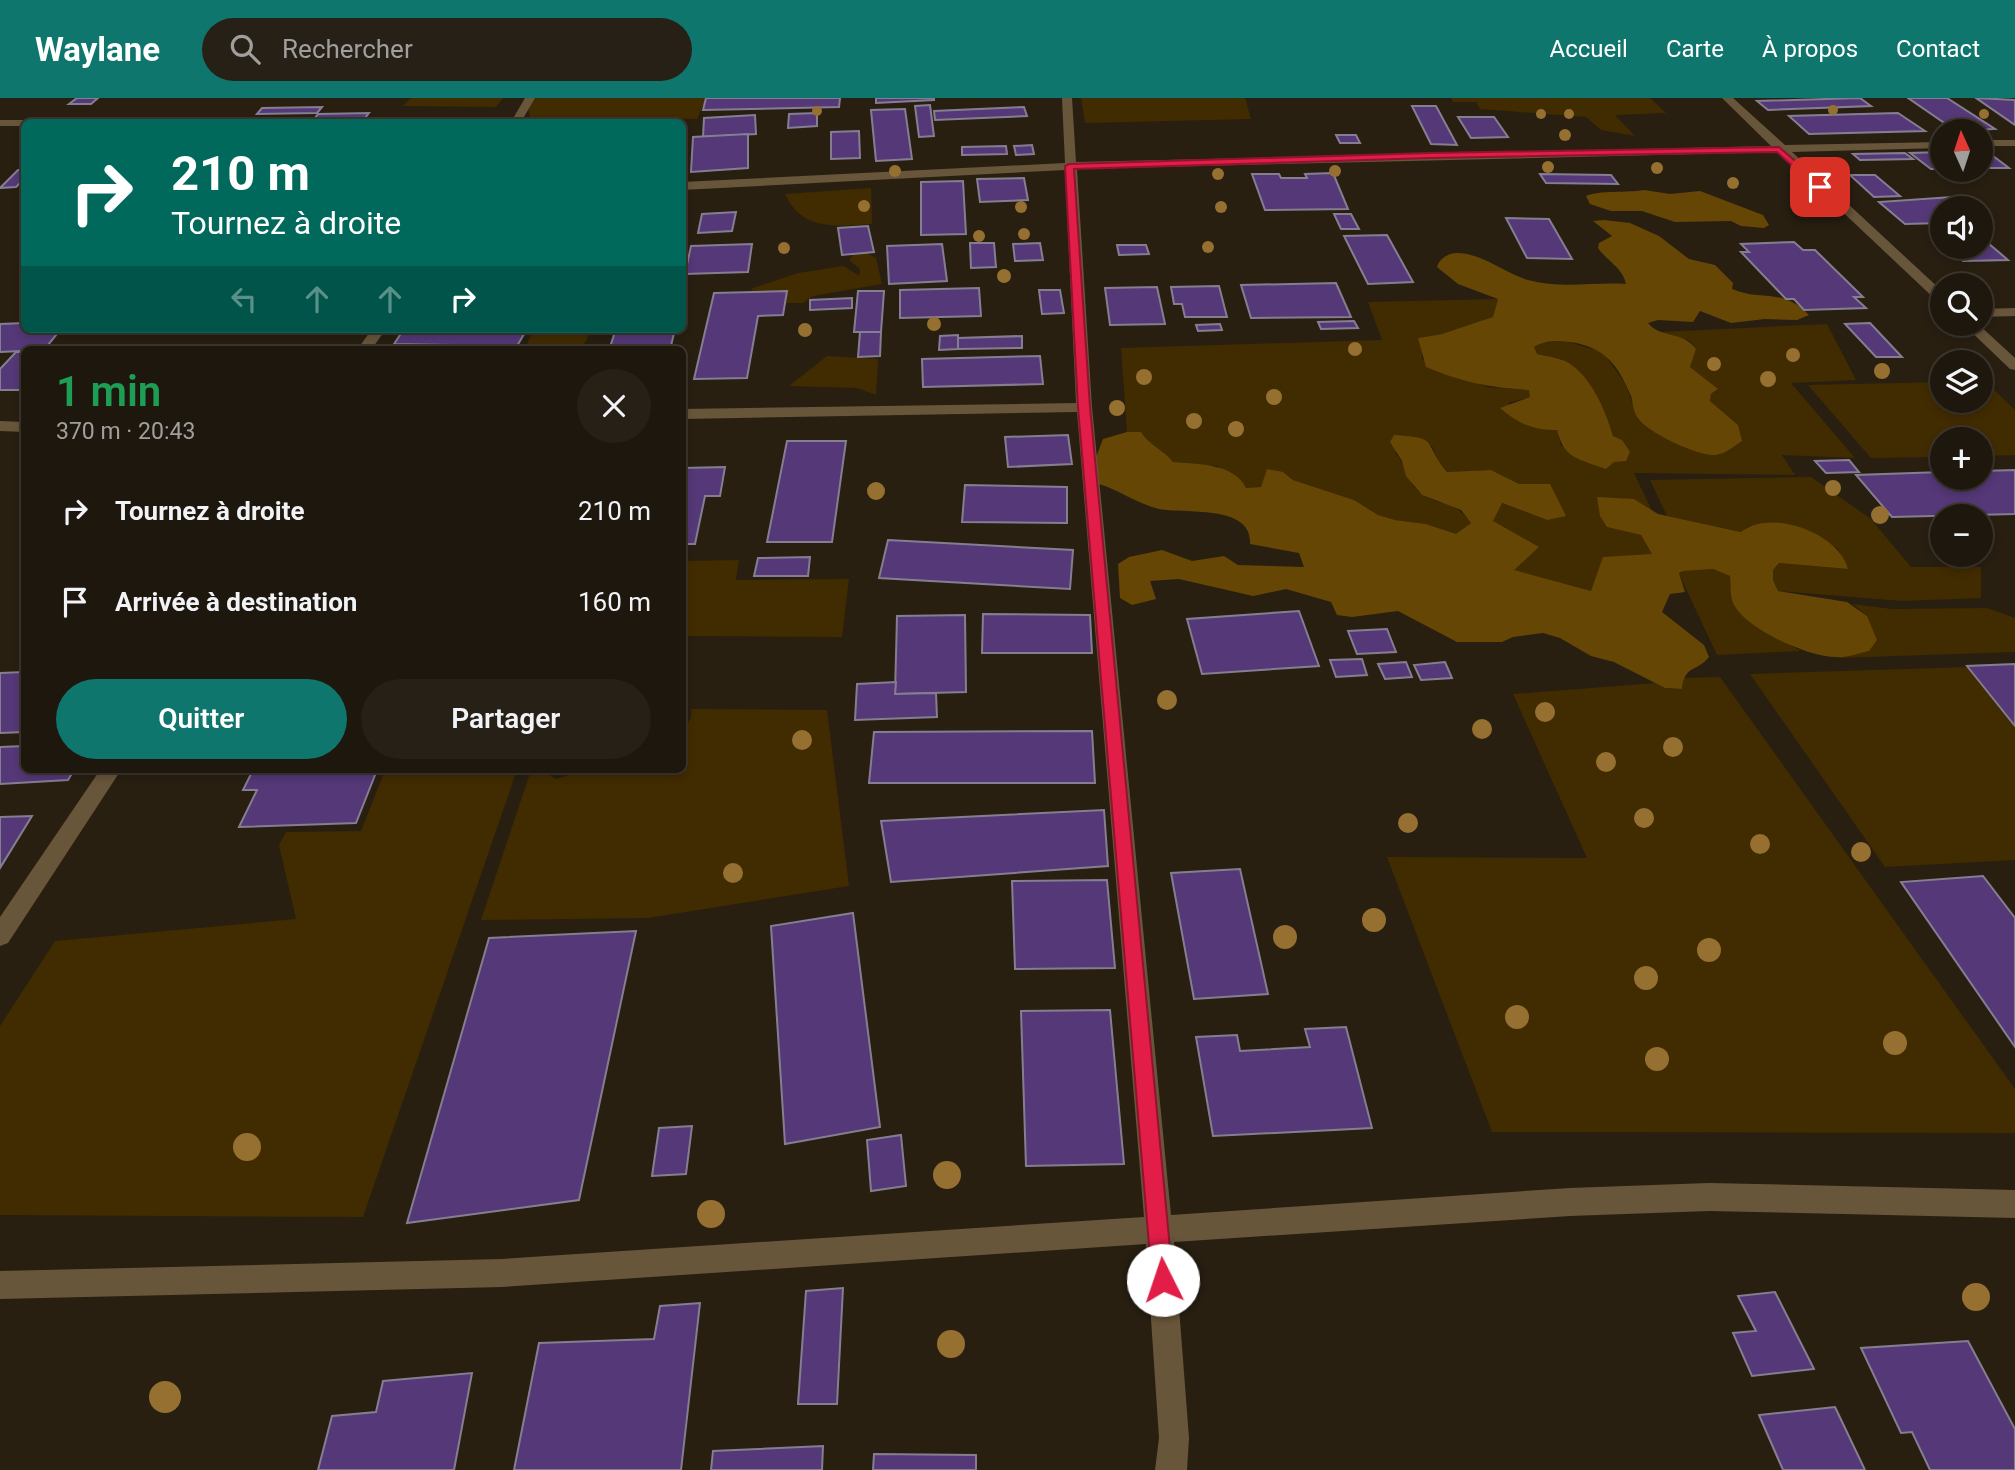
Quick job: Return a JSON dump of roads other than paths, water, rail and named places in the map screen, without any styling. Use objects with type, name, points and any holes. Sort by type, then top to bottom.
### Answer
[{"type":"street","points":[[518,119],[530,98]]},
{"type":"street","points":[[1067,98],[1084,407],[1159,1228],[1174,1438],[1171,1470]]},
{"type":"street","points":[[1727,98],[1930,287]]},
{"type":"street","points":[[0,123],[21,123]]},
{"type":"street","points":[[1993,143],[2015,142]]},
{"type":"street","points":[[686,186],[1069,166],[1930,145]]},
{"type":"street","points":[[1993,313],[2015,312]]},
{"type":"street","points":[[1983,336],[2015,366]]},
{"type":"street","points":[[686,414],[1084,407]]},
{"type":"street","points":[[0,426],[21,427]]},
{"type":"street","points":[[0,936],[109,773]]},
{"type":"street","points":[[0,1285],[502,1273],[1159,1228],[1709,1196],[2015,1205]]}]
